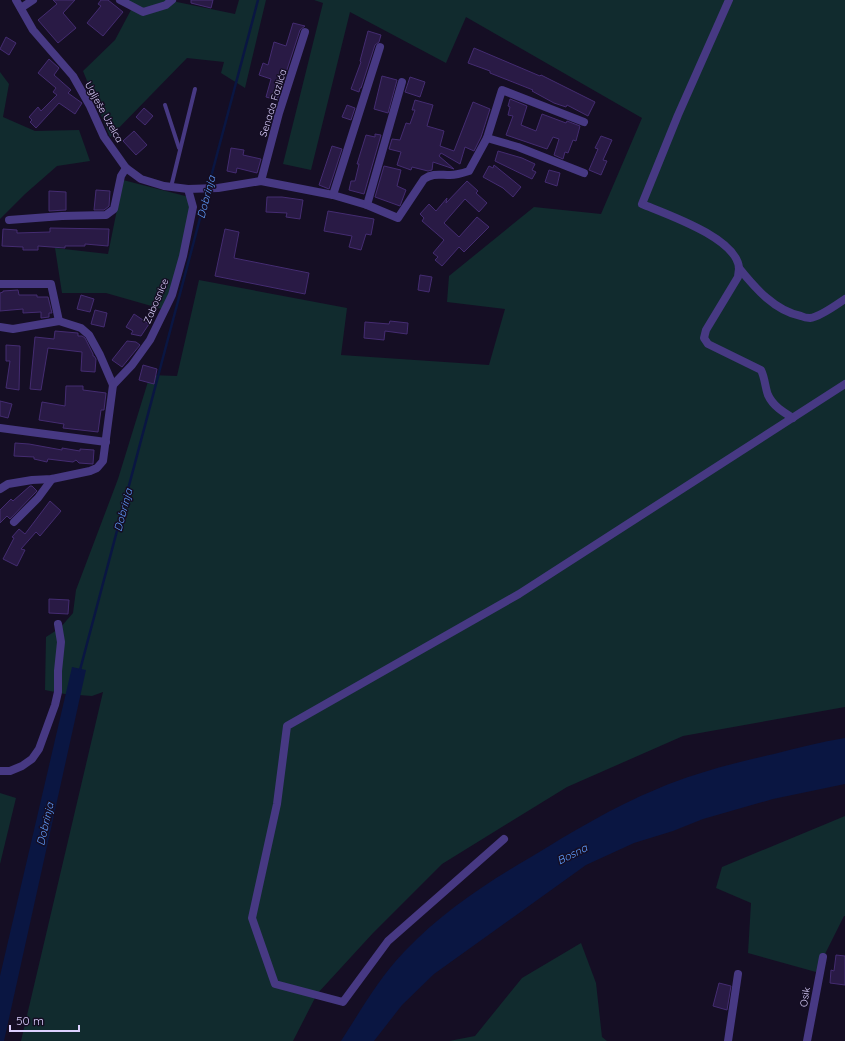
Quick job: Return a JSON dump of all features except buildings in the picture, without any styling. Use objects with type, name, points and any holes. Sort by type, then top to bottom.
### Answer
[{"type":"street","name":"Uglješe Uzelca","points":[[16,0],[33,30],[73,76],[90,106],[104,137],[126,168],[141,179],[170,187],[188,189],[218,188],[261,181]]},
{"type":"street","points":[[21,8],[33,0]]},
{"type":"street","points":[[120,0],[143,12],[166,5],[172,0]]},
{"type":"street","points":[[729,0],[678,115],[642,204],[688,223],[713,236],[729,248],[739,268],[756,288],[771,302],[793,315],[810,318],[845,300]]},
{"type":"street","name":"Senada Fazlića","points":[[261,181],[279,113],[305,32]]},
{"type":"street","points":[[333,196],[380,47]]},
{"type":"street","points":[[367,205],[402,82]]},
{"type":"street","points":[[261,181],[333,196],[367,205],[398,218],[424,179],[430,175],[458,175],[469,171],[487,138],[502,90],[584,122]]},
{"type":"street","points":[[487,138],[518,147],[584,173]]},
{"type":"street","points":[[9,220],[62,216],[106,215],[114,209],[121,176],[126,168]]},
{"type":"street","name":"Zabosnice","points":[[113,384],[132,365],[150,340],[172,295],[183,256],[193,206],[188,189]]},
{"type":"street","points":[[739,268],[738,277],[706,330],[704,338],[708,344],[761,370],[764,376],[768,395],[772,402],[781,412],[793,418]]},
{"type":"street","points":[[0,284],[51,284],[59,321]]},
{"type":"street","points":[[0,327],[14,329],[59,321],[80,328],[89,335],[113,384],[103,461],[97,468],[90,471],[52,479],[32,480],[8,484],[0,489]]},
{"type":"street","points":[[504,839],[388,941],[343,1002],[275,984],[252,918],[277,804],[287,726],[519,594],[845,384]]},
{"type":"street","points":[[0,428],[106,442]]},
{"type":"street","points":[[14,522],[38,498],[52,479]]},
{"type":"street","points":[[0,771],[10,771],[22,766],[32,759],[39,749],[55,706],[58,692],[58,671],[62,642],[58,624]]},
{"type":"street","name":"Osik","points":[[807,1041],[823,957]]},
{"type":"street","points":[[728,1041],[738,974]]},
{"type":"lane","points":[[170,187],[195,88]]},
{"type":"lane","points":[[165,105],[180,149]]},
{"type":"green space","points":[[127,0],[174,0],[177,2],[235,14],[239,0],[266,0],[245,88],[221,73],[224,62],[187,58],[110,137],[83,71],[115,40],[132,8]]},
{"type":"green space","points":[[314,0],[845,0],[845,707],[683,736],[567,787],[442,864],[373,933],[317,994],[293,1041],[21,1041],[103,692],[92,696],[65,694],[45,690],[46,637],[60,628],[73,613],[76,590],[118,479],[150,375],[177,376],[199,280],[347,308],[341,355],[489,365],[505,309],[447,302],[449,276],[534,207],[601,214],[642,118],[466,17],[446,63],[350,12],[311,170],[283,164],[323,3]]},
{"type":"green space","points":[[0,72],[9,84],[3,117],[35,131],[79,130],[90,161],[57,166],[25,194],[0,219]]},
{"type":"green space","points":[[123,180],[193,198],[169,311],[106,293],[62,293],[55,248],[108,254]]},
{"type":"green space","points":[[0,793],[16,798],[0,864]]},
{"type":"green space","points":[[845,816],[845,916],[816,972],[748,953],[751,903],[716,888],[722,867]]},
{"type":"green space","points":[[581,943],[596,983],[602,1037],[607,1041],[449,1041],[475,1036],[522,978]]},
{"type":"water","points":[[72,667],[86,670],[4,1041],[0,1041],[0,976]]},
{"type":"water","name":"Bosna","points":[[845,738],[845,784],[773,799],[703,819],[673,831],[634,843],[586,865],[434,974],[402,1005],[374,1041],[341,1041],[386,973],[404,952],[433,924],[481,888],[562,838],[593,820],[641,796],[685,778],[744,761]]},
{"type":"waterway","name":"Dobrinja","points":[[80,670],[258,0]]}]
